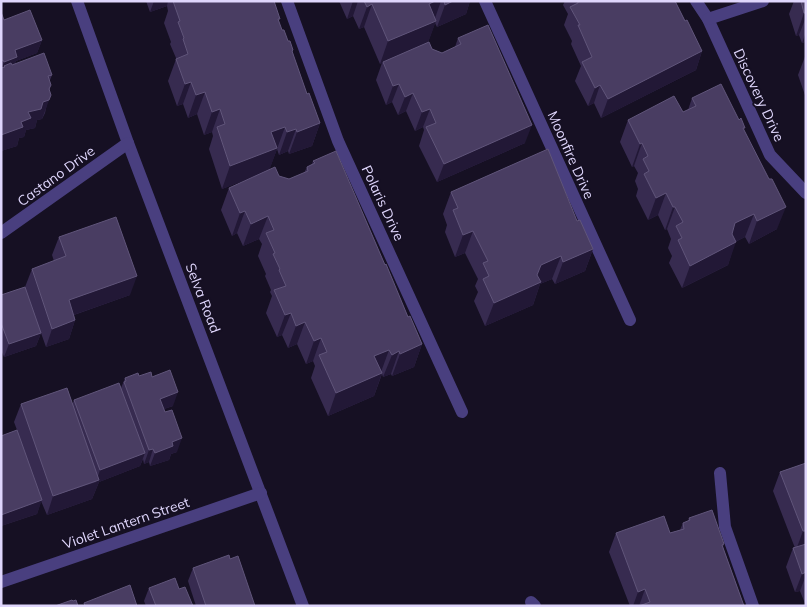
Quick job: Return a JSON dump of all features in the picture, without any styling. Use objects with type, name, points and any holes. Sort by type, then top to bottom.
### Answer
[{"type":"street","name":"Selva Road","points":[[77,1],[128,143],[303,606]]},
{"type":"street","name":"Polaris Drive","points":[[287,1],[338,141],[462,412]]},
{"type":"street","name":"Moonfire Drive","points":[[485,1],[630,320]]},
{"type":"street","name":"Discovery Drive","points":[[696,1],[708,19],[770,154],[806,193]]},
{"type":"street","points":[[708,19],[763,1]]},
{"type":"street","name":"Castano Drive","points":[[1,233],[128,143]]},
{"type":"street","points":[[720,472],[725,527],[753,606]]},
{"type":"street","name":"Violet Lantern Street","points":[[1,582],[261,493]]},
{"type":"building","points":[[173,1],[274,1],[282,30],[284,30],[288,41],[290,41],[307,94],[309,93],[320,123],[297,132],[296,129],[287,132],[285,127],[271,132],[277,148],[230,166],[217,127],[225,124],[220,109],[212,112],[205,92],[196,95],[191,82],[185,84],[176,59],[188,54]]},
{"type":"building","points":[[364,1],[435,1],[429,4],[436,21],[388,41],[372,4],[367,7]]},
{"type":"building","points":[[444,1],[453,1],[445,5]]},
{"type":"building","points":[[578,1],[675,1],[685,21],[687,20],[702,51],[608,99],[600,85],[595,88],[582,62],[592,57],[578,25],[580,25],[570,7],[578,3]]},
{"type":"building","points":[[801,1],[806,1],[806,13],[804,13]]},
{"type":"building","points":[[30,10],[42,40],[15,50],[17,57],[4,62],[3,60],[1,61],[1,12],[4,20]]},
{"type":"building","points":[[488,25],[532,125],[444,164],[426,127],[436,123],[430,109],[422,112],[413,93],[405,97],[399,84],[393,86],[383,62],[429,42],[432,49],[442,53],[461,44],[458,38]]},
{"type":"building","points":[[44,53],[52,75],[48,76],[51,85],[49,100],[43,102],[41,109],[28,112],[31,118],[21,122],[23,127],[1,135],[1,68]]},
{"type":"building","points":[[721,84],[739,120],[741,118],[745,128],[743,128],[769,179],[772,179],[786,207],[757,221],[754,214],[735,223],[732,234],[736,242],[690,266],[678,240],[682,238],[676,226],[683,222],[666,193],[656,198],[644,174],[649,171],[643,159],[648,156],[628,120],[674,96],[683,112],[696,106],[692,98]]},
{"type":"building","points":[[548,149],[577,221],[580,220],[593,249],[563,262],[561,256],[541,265],[537,275],[541,282],[494,303],[483,279],[489,276],[483,263],[488,261],[473,231],[463,235],[453,210],[458,208],[451,192]]},
{"type":"building","points":[[336,151],[408,317],[410,316],[422,344],[400,354],[399,351],[392,355],[389,350],[374,356],[382,373],[336,393],[319,355],[327,352],[321,338],[314,341],[305,322],[296,326],[291,313],[285,315],[274,290],[286,286],[266,233],[274,230],[268,216],[251,224],[245,211],[240,213],[229,188],[275,167],[279,176],[289,179],[308,171],[307,167],[315,163],[313,161]]},
{"type":"building","points":[[116,217],[137,276],[69,300],[75,320],[52,329],[32,269],[66,256],[59,237]]},
{"type":"building","points":[[25,287],[41,333],[9,344],[1,323],[1,295]]},
{"type":"building","points":[[170,370],[178,392],[160,399],[165,412],[172,410],[182,438],[172,442],[173,446],[155,453],[153,449],[149,450],[124,382],[126,381],[125,378],[138,373],[139,376],[151,372],[152,377]]},
{"type":"building","points":[[119,383],[145,453],[100,470],[74,400]]},
{"type":"building","points":[[67,388],[99,480],[53,496],[21,404]]},
{"type":"building","points":[[17,430],[42,500],[1,515],[1,436]]},
{"type":"building","points":[[806,463],[806,531],[803,531],[780,472]]},
{"type":"building","points":[[712,510],[724,544],[722,545],[744,606],[639,606],[650,602],[645,589],[638,592],[616,533],[664,516],[670,533],[684,529],[683,523],[690,520],[689,518]]},
{"type":"building","points":[[806,544],[806,572],[802,574],[793,548]]},
{"type":"building","points":[[229,555],[230,559],[238,556],[255,606],[206,606],[193,568]]},
{"type":"building","points":[[175,578],[179,589],[185,587],[193,606],[156,606],[149,588]]},
{"type":"building","points":[[130,585],[137,606],[85,606],[84,603]]},
{"type":"building","points":[[76,600],[78,606],[55,606]]}]
